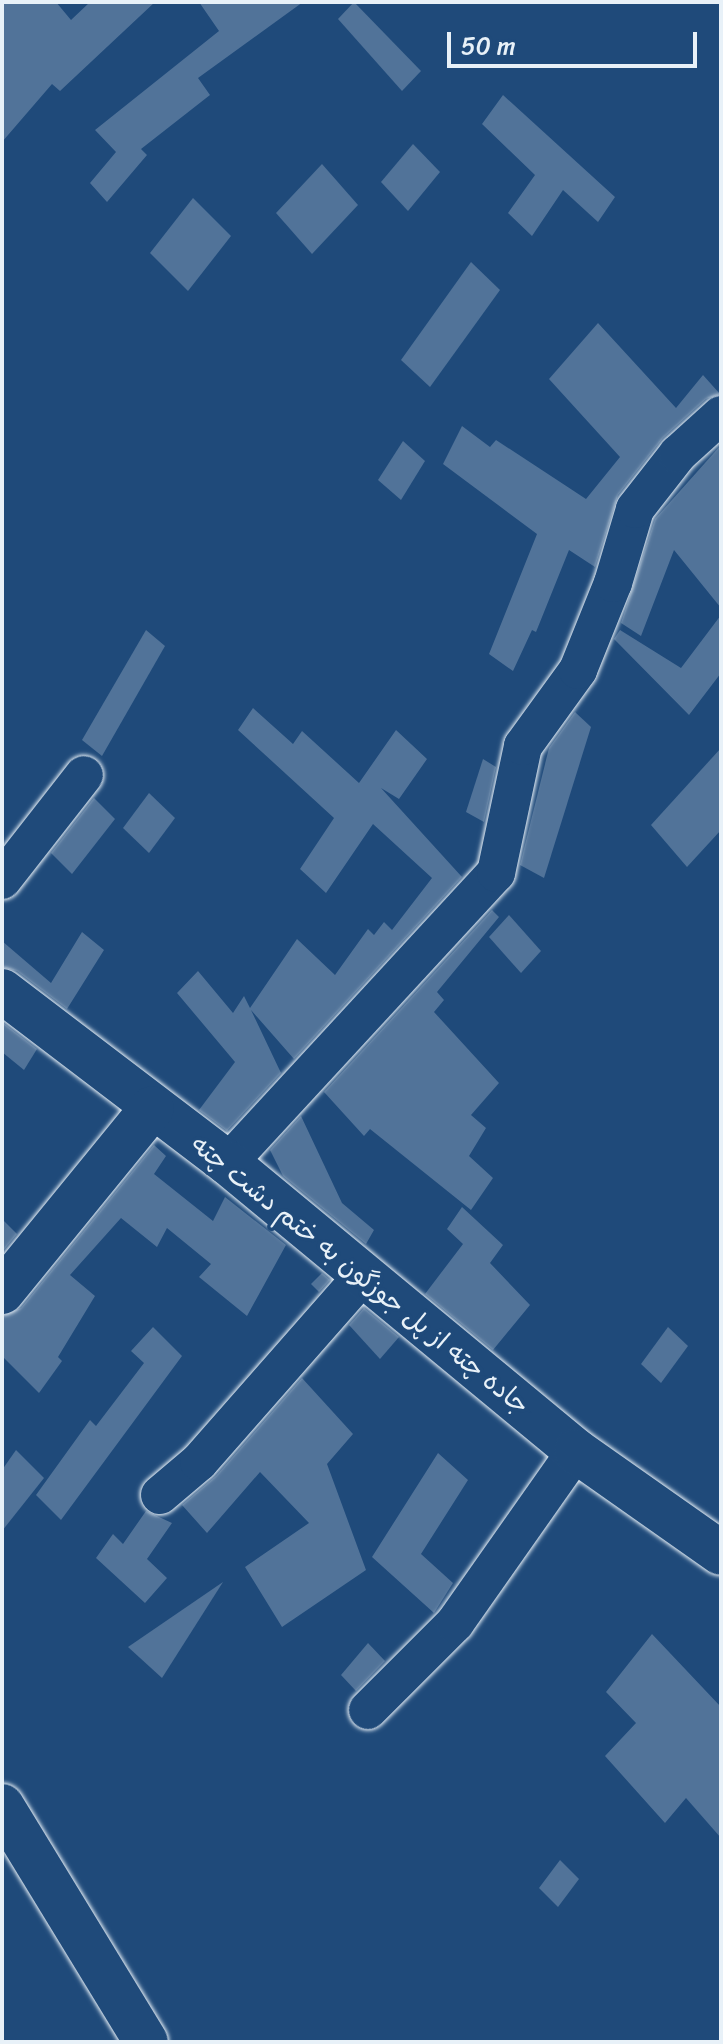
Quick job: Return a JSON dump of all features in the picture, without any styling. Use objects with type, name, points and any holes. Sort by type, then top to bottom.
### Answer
[{"type":"street","points":[[228,1163],[496,873],[523,746],[578,670],[613,583],[635,509],[678,454],[721,415]]},
{"type":"street","points":[[2,880],[84,775]]},
{"type":"street","name":"جاده چته از پل جوزگون به ختم دشت چته","points":[[2,991],[228,1163],[576,1451],[721,1553]]},
{"type":"street","points":[[2,1292],[152,1108]]},
{"type":"street","points":[[160,1495],[199,1462],[363,1275]]},
{"type":"street","points":[[368,1710],[455,1623],[576,1451]]},
{"type":"street","points":[[2,1806],[146,2042]]},
{"type":"building","points":[[2,2],[56,2],[71,20],[90,2],[155,2],[60,91],[52,84],[2,142]]},
{"type":"building","points":[[199,2],[303,2],[198,78],[210,95],[141,149],[147,155],[107,202],[90,183],[116,152],[95,130],[219,31]]},
{"type":"building","points":[[354,2],[421,71],[402,91],[338,19]]},
{"type":"building","points":[[503,95],[615,197],[598,222],[563,190],[532,236],[508,213],[535,175],[482,124]]},
{"type":"building","points":[[413,144],[440,172],[408,211],[381,182]]},
{"type":"building","points":[[322,164],[358,205],[312,254],[276,213]]},
{"type":"building","points":[[193,198],[231,236],[188,291],[150,253]]},
{"type":"building","points":[[471,262],[500,290],[430,387],[401,360]]},
{"type":"building","points":[[598,323],[676,408],[703,375],[720,394],[706,399],[663,438],[618,495],[595,567],[569,550],[536,632],[532,630],[513,671],[489,654],[537,534],[443,464],[462,426],[490,447],[496,440],[586,499],[620,457],[549,379]]},
{"type":"building","points":[[403,441],[425,461],[401,500],[378,480]]},
{"type":"building","points":[[721,445],[721,608],[674,550],[641,636],[621,623],[655,519]]},
{"type":"building","points":[[721,615],[721,673],[689,715],[614,639],[620,630],[681,668]]},
{"type":"building","points":[[146,630],[165,646],[102,756],[82,740]]},
{"type":"building","points":[[253,708],[293,744],[302,731],[359,783],[396,730],[427,759],[399,799],[381,788],[462,877],[294,1059],[251,1010],[281,1073],[227,1131],[199,1110],[235,1062],[177,993],[198,971],[233,1013],[244,996],[250,1008],[297,939],[335,975],[368,929],[374,935],[384,922],[392,930],[432,878],[373,824],[326,893],[300,869],[334,818],[238,730]]},
{"type":"building","points":[[575,712],[591,727],[544,878],[520,865],[549,748]]},
{"type":"building","points":[[721,748],[721,830],[687,867],[651,825]]},
{"type":"building","points":[[483,759],[496,767],[484,822],[466,812]]},
{"type":"building","points":[[149,793],[175,818],[149,853],[123,828]]},
{"type":"building","points":[[94,798],[115,819],[72,874],[51,853]]},
{"type":"building","points":[[492,910],[499,917],[437,992],[444,1000],[434,1012],[499,1083],[471,1115],[486,1128],[469,1156],[493,1178],[471,1210],[370,1129],[364,1136],[324,1092]]},
{"type":"building","points":[[509,915],[541,951],[521,973],[489,937]]},
{"type":"building","points":[[82,932],[104,950],[67,1009],[17,971],[2,967],[2,941],[51,983]]},
{"type":"building","points":[[2,1022],[37,1049],[24,1070],[2,1052]]},
{"type":"building","points":[[301,1116],[342,1203],[374,1230],[366,1244],[283,1176],[270,1150]]},
{"type":"building","points":[[154,1145],[166,1156],[154,1174],[213,1221],[225,1197],[286,1245],[247,1316],[199,1277],[211,1264],[167,1228],[157,1247],[121,1218],[70,1275],[95,1296],[58,1357],[62,1361],[39,1393],[2,1356],[2,1316],[21,1308]]},
{"type":"building","points":[[462,1207],[503,1245],[490,1263],[530,1305],[493,1350],[425,1294],[463,1244],[447,1229]]},
{"type":"building","points":[[2,1219],[17,1234],[2,1252]]},
{"type":"building","points":[[322,1273],[330,1280],[319,1292],[311,1284]]},
{"type":"building","points":[[364,1308],[399,1337],[380,1359],[349,1325]]},
{"type":"building","points":[[153,1327],[182,1356],[61,1520],[36,1495],[90,1420],[96,1426],[144,1363],[131,1351]]},
{"type":"building","points":[[668,1327],[688,1346],[661,1383],[641,1364]]},
{"type":"building","points":[[302,1378],[353,1434],[327,1464],[366,1570],[282,1627],[245,1567],[309,1523],[260,1472],[207,1533],[182,1505],[216,1476]]},
{"type":"building","points":[[16,1450],[44,1478],[2,1531],[2,1470]]},
{"type":"building","points":[[438,1453],[468,1480],[421,1554],[453,1583],[434,1613],[372,1557]]},
{"type":"building","points":[[146,1511],[172,1523],[147,1559],[167,1578],[145,1603],[96,1558],[113,1534],[123,1544]]},
{"type":"building","points":[[223,1582],[162,1678],[128,1647]]},
{"type":"building","points":[[652,1634],[721,1707],[721,1838],[686,1798],[665,1823],[605,1756],[636,1723],[606,1692]]},
{"type":"building","points":[[368,1643],[385,1661],[356,1691],[341,1675]]},
{"type":"building","points":[[560,1860],[579,1879],[558,1907],[539,1888]]}]
